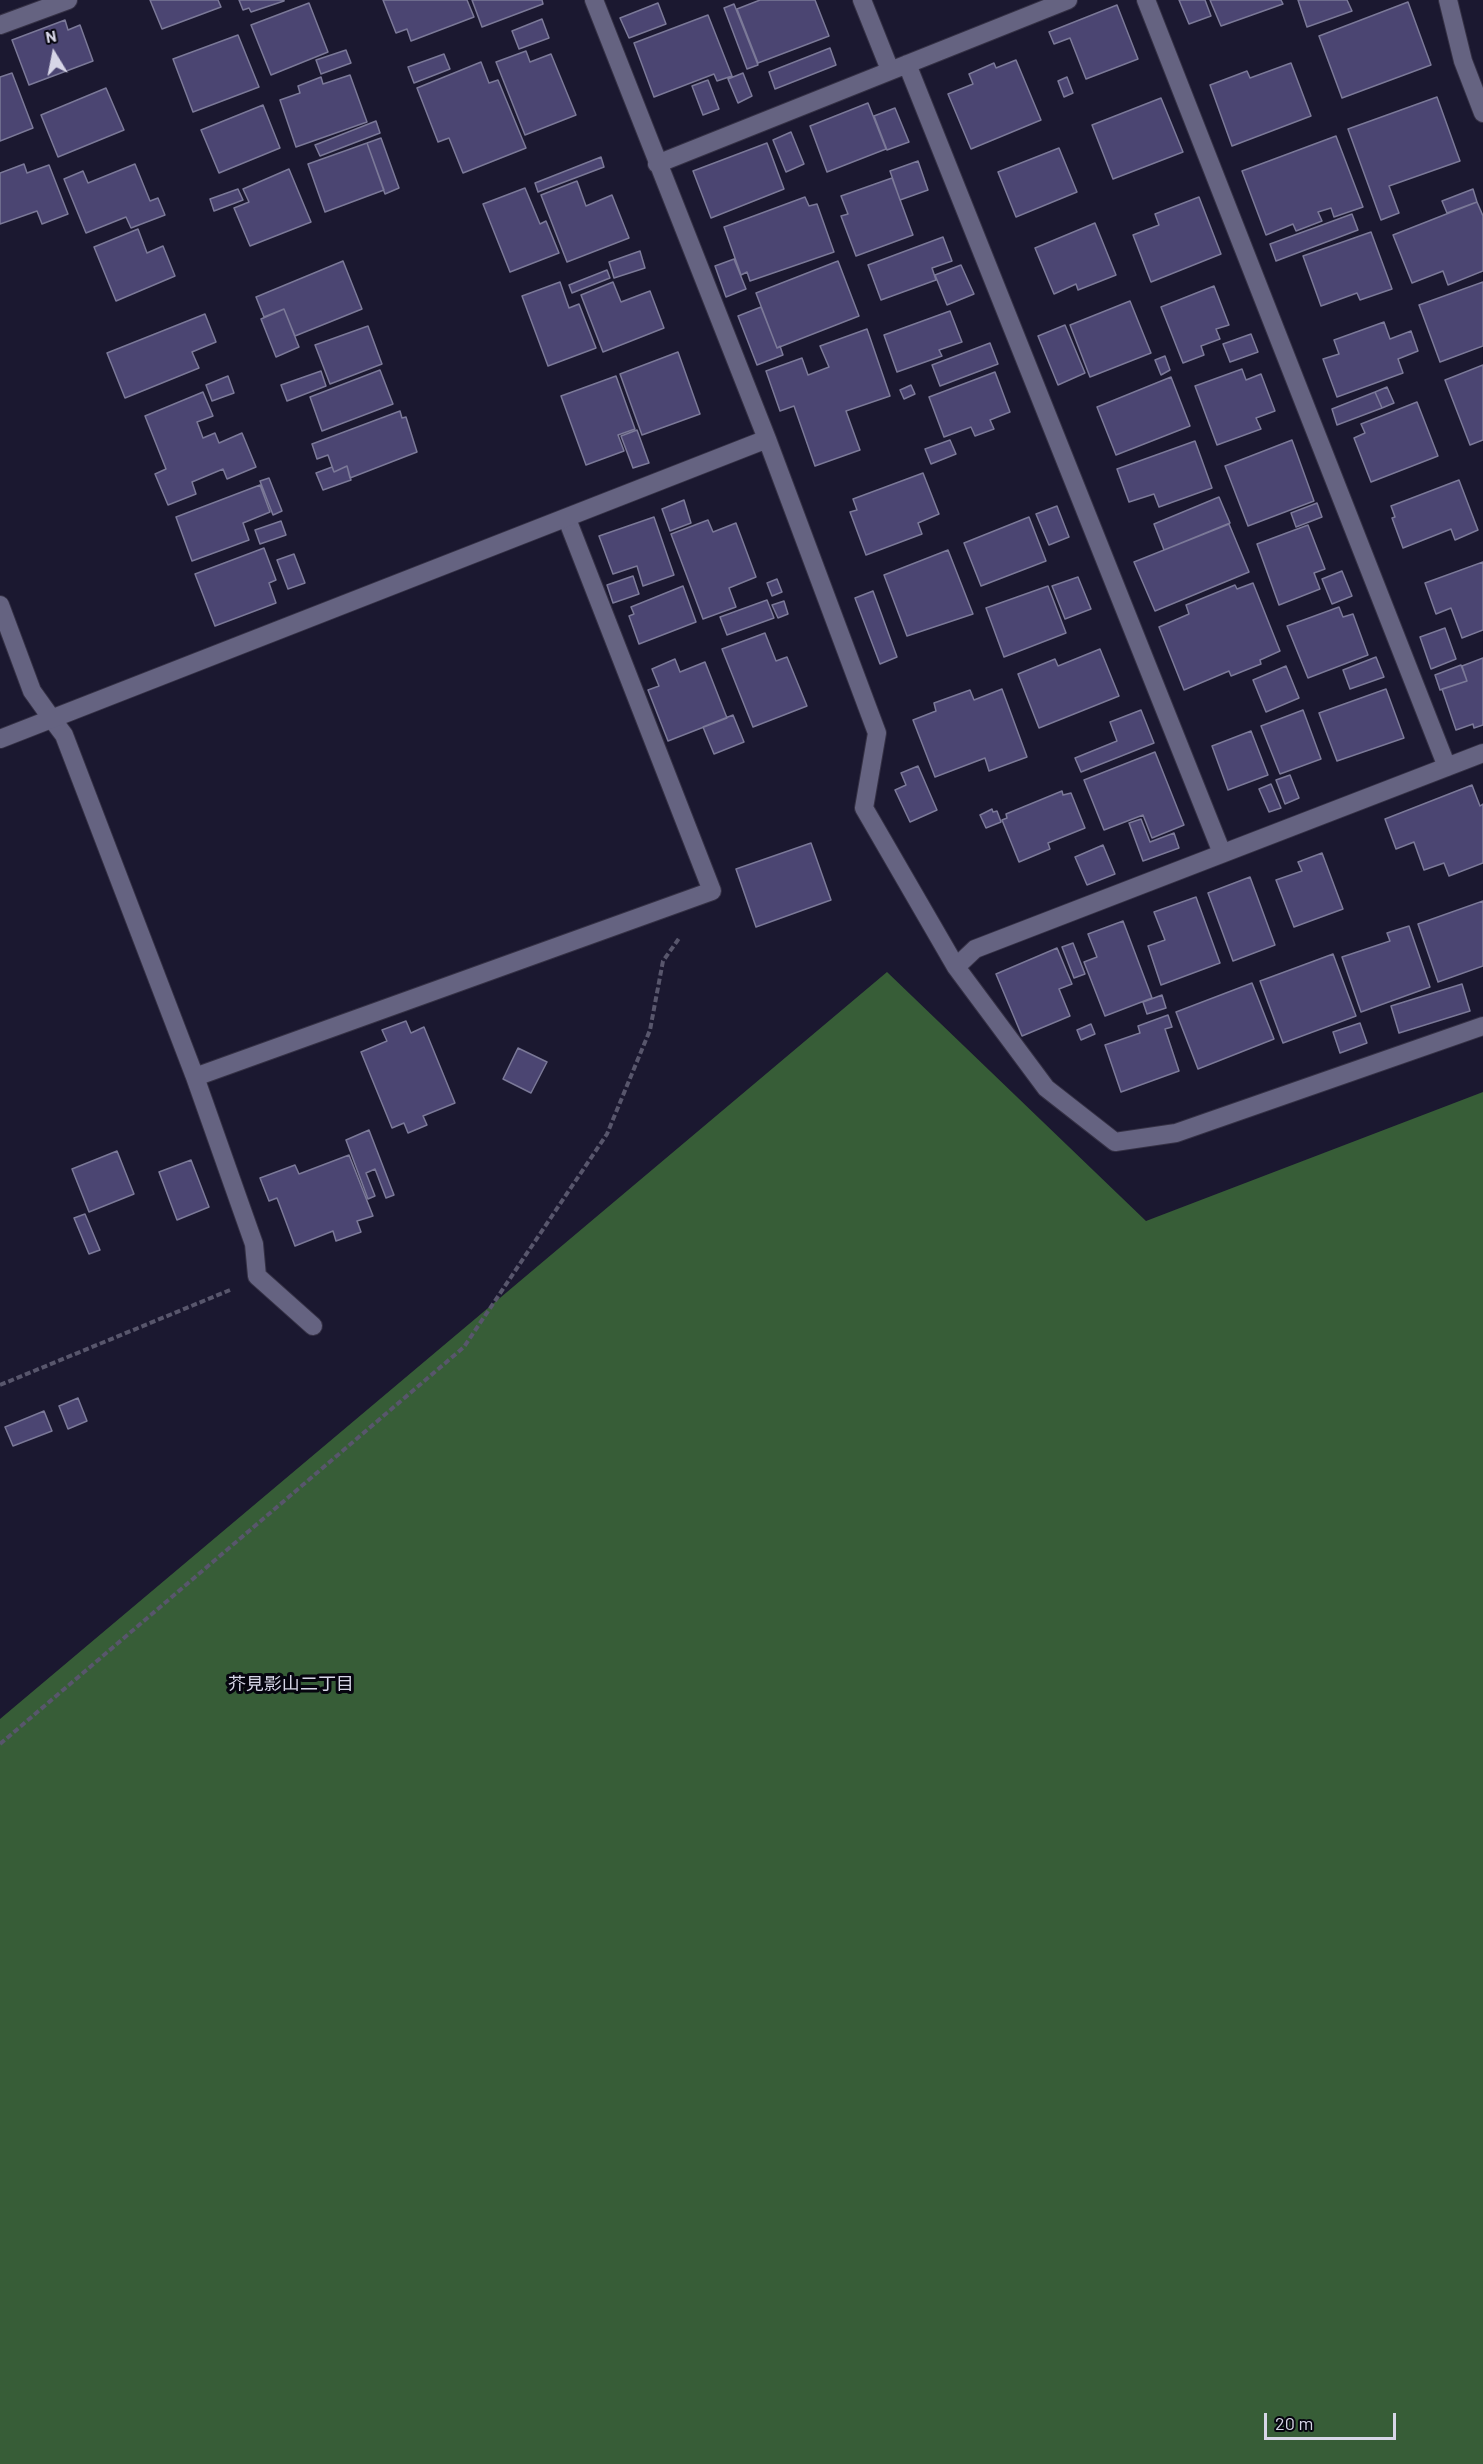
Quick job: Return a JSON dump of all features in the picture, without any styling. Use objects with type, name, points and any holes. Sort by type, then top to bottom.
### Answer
[{"type":"street","points":[[0,25],[68,0]]},
{"type":"street","points":[[594,0],[767,439],[877,733],[864,808],[956,967],[1047,1088],[1115,1142],[1176,1133],[1483,1026]]},
{"type":"street","points":[[862,0],[898,67],[1222,853]]},
{"type":"street","points":[[657,164],[1068,0]]},
{"type":"street","points":[[1146,0],[1447,767]]},
{"type":"street","points":[[1448,0],[1464,61],[1483,113]]},
{"type":"street","points":[[0,739],[767,439]]},
{"type":"street","points":[[195,1077],[712,891],[567,519]]},
{"type":"street","points":[[0,605],[32,691],[64,735],[195,1077],[254,1244],[257,1276],[313,1326]]},
{"type":"street","points":[[956,967],[975,949],[1483,753]]},
{"type":"path","points":[[0,1744],[464,1347],[607,1134],[650,1030],[663,961],[682,934]]},
{"type":"path","points":[[0,1384],[222,1294],[257,1276]]},
{"type":"green space","points":[[887,972],[1146,1221],[1483,1092],[1483,2464],[0,2464],[0,1719]]},
{"type":"building","points":[[150,0],[218,0],[221,7],[162,29]]},
{"type":"building","points":[[239,0],[284,1],[251,12],[249,8],[243,10]]},
{"type":"building","points":[[383,0],[467,0],[474,17],[411,41],[407,29],[396,33]]},
{"type":"building","points":[[472,0],[542,0],[543,4],[482,27]]},
{"type":"building","points":[[760,0],[815,0],[829,36],[758,63],[737,9]]},
{"type":"building","points":[[1179,0],[1205,0],[1211,16],[1189,24]]},
{"type":"building","points":[[1210,0],[1281,0],[1283,4],[1221,26]]},
{"type":"building","points":[[1298,0],[1347,0],[1352,11],[1307,27]]},
{"type":"building","points":[[1408,2],[1431,65],[1342,98],[1319,36]]},
{"type":"building","points":[[309,3],[328,52],[271,75],[251,25]]},
{"type":"building","points":[[658,3],[666,24],[629,38],[620,18]]},
{"type":"building","points":[[734,4],[758,65],[747,69],[724,8]]},
{"type":"building","points":[[1117,5],[1138,59],[1086,79],[1070,38],[1054,44],[1049,32]]},
{"type":"building","points":[[708,15],[732,76],[717,81],[714,74],[654,97],[634,43]]},
{"type":"building","points":[[542,19],[549,38],[519,49],[512,31]]},
{"type":"building","points":[[65,20],[68,30],[80,25],[93,61],[29,85],[12,40]]},
{"type":"building","points":[[238,35],[259,87],[193,112],[173,59]]},
{"type":"building","points":[[830,48],[836,65],[775,89],[769,72]]},
{"type":"building","points":[[346,50],[351,63],[321,74],[316,60]]},
{"type":"building","points":[[526,51],[530,62],[551,54],[576,115],[525,135],[496,62]]},
{"type":"building","points":[[444,54],[450,69],[414,83],[408,67]]},
{"type":"building","points":[[1016,60],[1041,120],[971,149],[948,94],[973,84],[969,74],[994,63],[996,68]]},
{"type":"building","points":[[481,62],[489,83],[498,80],[526,148],[463,173],[449,138],[438,142],[417,88]]},
{"type":"building","points":[[1291,63],[1311,116],[1232,146],[1210,85],[1247,71],[1250,78]]},
{"type":"building","points":[[12,73],[33,128],[0,141],[0,77]]},
{"type":"building","points":[[743,73],[752,96],[738,103],[728,79]]},
{"type":"building","points":[[350,75],[367,122],[296,147],[280,100],[300,93],[298,86],[321,77],[323,84]]},
{"type":"building","points":[[1067,77],[1073,93],[1064,97],[1058,81]]},
{"type":"building","points":[[708,80],[719,109],[703,115],[692,86]]},
{"type":"building","points":[[106,88],[124,130],[58,157],[41,115]]},
{"type":"building","points":[[1437,97],[1460,161],[1389,186],[1399,213],[1381,220],[1348,129]]},
{"type":"building","points":[[1161,98],[1183,152],[1113,179],[1092,125]]},
{"type":"building","points":[[868,103],[886,149],[827,172],[810,126]]},
{"type":"building","points":[[263,105],[280,148],[219,173],[201,130]]},
{"type":"building","points":[[895,108],[909,142],[887,150],[874,116]]},
{"type":"building","points":[[376,121],[380,133],[320,156],[315,145]]},
{"type":"building","points":[[791,132],[804,164],[786,172],[773,140]]},
{"type":"building","points":[[1336,136],[1363,207],[1334,217],[1331,208],[1318,212],[1322,221],[1296,231],[1293,224],[1266,235],[1242,171]]},
{"type":"building","points":[[381,138],[399,188],[385,194],[367,143]]},
{"type":"building","points":[[367,143],[384,190],[325,212],[308,164]]},
{"type":"building","points":[[767,143],[784,189],[711,218],[693,171]]},
{"type":"building","points":[[1059,148],[1077,192],[1016,217],[998,172]]},
{"type":"building","points":[[601,157],[604,167],[538,192],[535,183]]},
{"type":"building","points":[[918,161],[928,190],[900,200],[890,171]]},
{"type":"building","points":[[24,164],[27,173],[49,165],[68,214],[42,224],[37,211],[0,224],[0,173]]},
{"type":"building","points":[[135,164],[150,201],[158,198],[165,215],[131,228],[126,217],[86,233],[64,179],[83,171],[88,183]]},
{"type":"building","points":[[289,169],[311,222],[250,246],[234,208],[249,202],[243,189]]},
{"type":"building","points":[[892,178],[913,235],[856,256],[841,216],[848,214],[841,196]]},
{"type":"building","points":[[577,181],[586,206],[612,195],[629,238],[567,262],[541,195]]},
{"type":"building","points":[[525,188],[540,224],[546,221],[559,253],[510,272],[483,204]]},
{"type":"building","points":[[238,189],[243,200],[214,211],[210,199]]},
{"type":"building","points":[[1473,189],[1477,202],[1447,213],[1442,201]]},
{"type":"building","points":[[805,197],[809,206],[817,204],[834,252],[750,281],[747,272],[741,275],[724,227]]},
{"type":"building","points":[[1199,197],[1221,254],[1151,282],[1133,235],[1159,225],[1155,214]]},
{"type":"building","points":[[1477,202],[1483,216],[1483,271],[1448,285],[1443,271],[1412,283],[1393,235]]},
{"type":"building","points":[[1352,214],[1358,230],[1276,261],[1270,244]]},
{"type":"building","points":[[1095,223],[1116,275],[1078,290],[1076,284],[1054,294],[1035,248]]},
{"type":"building","points":[[138,229],[147,253],[163,246],[175,276],[116,301],[94,247]]},
{"type":"building","points":[[1371,232],[1392,289],[1360,300],[1357,293],[1321,306],[1303,256]]},
{"type":"building","points":[[943,237],[952,261],[932,268],[936,280],[881,300],[868,265]]},
{"type":"building","points":[[640,251],[645,268],[614,278],[609,262]]},
{"type":"building","points":[[734,259],[746,289],[726,297],[715,266]]},
{"type":"building","points":[[343,261],[362,309],[295,336],[284,309],[264,317],[256,297]]},
{"type":"building","points":[[838,261],[859,316],[777,348],[756,293]]},
{"type":"building","points":[[961,265],[974,294],[947,305],[935,275]]},
{"type":"building","points":[[607,270],[610,278],[572,293],[569,285]]},
{"type":"building","points":[[560,282],[569,308],[579,304],[596,348],[548,366],[522,296]]},
{"type":"building","points":[[613,282],[621,302],[650,291],[664,328],[603,352],[581,295]]},
{"type":"building","points":[[1483,282],[1483,346],[1440,362],[1419,305]]},
{"type":"building","points":[[1214,286],[1229,325],[1216,329],[1220,339],[1201,346],[1204,355],[1183,363],[1161,307]]},
{"type":"building","points":[[1130,301],[1151,353],[1090,377],[1070,325]]},
{"type":"building","points":[[761,307],[777,348],[780,346],[783,355],[757,365],[738,316]]},
{"type":"building","points":[[284,309],[299,347],[276,357],[261,319]]},
{"type":"building","points":[[950,311],[962,342],[939,350],[942,356],[897,372],[884,335]]},
{"type":"building","points":[[205,314],[216,342],[192,352],[199,368],[125,398],[107,353]]},
{"type":"building","points":[[1384,322],[1390,339],[1411,331],[1418,351],[1398,359],[1403,373],[1337,397],[1323,359],[1339,354],[1334,340]]},
{"type":"building","points":[[1065,325],[1085,373],[1058,385],[1038,336]]},
{"type":"building","points":[[368,326],[382,364],[330,384],[315,345]]},
{"type":"building","points":[[867,329],[890,396],[846,411],[860,450],[815,466],[794,406],[780,411],[766,371],[802,358],[808,375],[829,367],[820,346]]},
{"type":"building","points":[[1251,334],[1258,352],[1230,362],[1223,344]]},
{"type":"building","points":[[990,343],[998,364],[940,386],[932,365]]},
{"type":"building","points":[[678,352],[700,414],[642,435],[620,374]]},
{"type":"building","points":[[1165,356],[1170,370],[1161,375],[1155,360]]},
{"type":"building","points":[[1483,365],[1483,440],[1470,445],[1445,380]]},
{"type":"building","points":[[1242,369],[1246,380],[1261,374],[1275,411],[1256,418],[1261,429],[1217,445],[1195,386]]},
{"type":"building","points":[[380,370],[393,404],[322,431],[310,397]]},
{"type":"building","points":[[321,371],[326,386],[287,401],[281,385]]},
{"type":"building","points":[[995,372],[1010,412],[990,420],[994,429],[975,436],[971,427],[944,437],[929,397]]},
{"type":"building","points":[[228,376],[234,393],[212,401],[206,385]]},
{"type":"building","points":[[616,376],[635,429],[618,435],[624,451],[586,465],[561,396]]},
{"type":"building","points":[[1171,377],[1190,426],[1116,455],[1097,407]]},
{"type":"building","points":[[911,385],[915,394],[904,399],[900,390]]},
{"type":"building","points":[[1387,387],[1394,403],[1382,408],[1375,392]]},
{"type":"building","points":[[203,392],[213,416],[197,422],[203,438],[215,433],[219,443],[242,433],[256,467],[227,479],[223,469],[192,482],[196,494],[168,505],[155,474],[166,469],[145,416]]},
{"type":"building","points":[[1375,392],[1382,408],[1337,425],[1332,409]]},
{"type":"building","points":[[1417,402],[1438,456],[1371,482],[1354,438],[1365,433],[1361,424]]},
{"type":"building","points":[[400,411],[402,418],[406,417],[417,452],[350,478],[347,466],[334,472],[328,455],[317,459],[312,444]]},
{"type":"building","points":[[637,430],[649,463],[633,468],[621,436]]},
{"type":"building","points":[[950,440],[956,454],[931,464],[925,449]]},
{"type":"building","points":[[1292,440],[1314,501],[1248,526],[1225,466]]},
{"type":"building","points":[[1195,441],[1212,488],[1159,507],[1154,494],[1129,502],[1117,469]]},
{"type":"building","points":[[347,466],[351,480],[323,490],[316,473],[332,467],[334,472]]},
{"type":"building","points":[[923,473],[939,514],[918,523],[922,534],[866,555],[850,512],[857,510],[853,499]]},
{"type":"building","points":[[269,478],[282,511],[273,515],[260,481]]},
{"type":"building","points":[[1459,480],[1478,530],[1455,540],[1451,529],[1403,548],[1392,518],[1395,517],[1391,506]]},
{"type":"building","points":[[260,485],[270,512],[243,523],[249,540],[192,561],[176,517]]},
{"type":"building","points":[[1219,497],[1230,523],[1164,550],[1154,524]]},
{"type":"building","points":[[684,500],[691,523],[670,531],[662,509]]},
{"type":"building","points":[[1317,503],[1322,517],[1296,527],[1291,513]]},
{"type":"building","points":[[1057,506],[1069,537],[1049,545],[1036,514]]},
{"type":"building","points":[[654,517],[674,575],[643,586],[637,566],[613,574],[599,536]]},
{"type":"building","points":[[1029,517],[1046,561],[981,586],[964,543]]},
{"type":"building","points":[[708,520],[713,532],[736,523],[756,577],[729,588],[736,607],[703,619],[671,534]]},
{"type":"building","points":[[281,521],[286,535],[260,544],[255,530]]},
{"type":"building","points":[[1229,524],[1249,572],[1155,611],[1134,562]]},
{"type":"building","points":[[1308,525],[1325,569],[1314,573],[1320,589],[1279,605],[1257,544]]},
{"type":"building","points":[[264,548],[276,580],[269,583],[276,603],[215,626],[195,574]]},
{"type":"building","points":[[948,550],[973,614],[907,636],[884,575]]},
{"type":"building","points":[[294,554],[305,583],[288,589],[277,560]]},
{"type":"building","points":[[1483,562],[1483,630],[1462,638],[1451,608],[1436,614],[1425,583]]},
{"type":"building","points":[[1342,571],[1352,596],[1332,604],[1322,579]]},
{"type":"building","points":[[633,576],[639,594],[613,603],[607,585]]},
{"type":"building","points":[[1078,577],[1091,609],[1065,619],[1052,586]]},
{"type":"building","points":[[777,579],[782,592],[772,596],[767,583]]},
{"type":"building","points":[[1253,583],[1280,651],[1260,660],[1261,664],[1231,676],[1229,671],[1184,690],[1159,627],[1189,614],[1186,605],[1235,585],[1237,589]]},
{"type":"building","points":[[683,586],[696,622],[639,644],[629,616],[634,614],[631,607]]},
{"type":"building","points":[[1048,586],[1066,633],[1004,657],[986,608]]},
{"type":"building","points":[[873,591],[897,657],[880,664],[855,598]]},
{"type":"building","points":[[767,600],[774,618],[727,635],[720,617]]},
{"type":"building","points":[[784,601],[788,614],[778,618],[772,605]]},
{"type":"building","points":[[1339,607],[1343,617],[1353,614],[1368,655],[1308,678],[1287,626]]},
{"type":"building","points":[[1445,628],[1456,659],[1431,669],[1420,637]]},
{"type":"building","points":[[765,633],[776,661],[787,657],[807,706],[753,727],[722,649]]},
{"type":"building","points":[[1100,649],[1119,696],[1039,728],[1018,674],[1055,659],[1058,666]]},
{"type":"building","points":[[1376,657],[1384,677],[1350,689],[1343,670]]},
{"type":"building","points":[[1483,658],[1483,725],[1474,728],[1473,724],[1456,730],[1442,689],[1467,681],[1462,666]]},
{"type":"building","points":[[675,659],[680,672],[705,662],[727,718],[668,741],[648,690],[659,686],[652,669]]},
{"type":"building","points":[[1461,665],[1467,681],[1440,690],[1435,675]]},
{"type":"building","points":[[1286,666],[1299,698],[1266,712],[1253,680]]},
{"type":"building","points":[[1002,689],[1027,757],[989,771],[985,758],[935,777],[913,720],[936,711],[934,703],[970,690],[974,700]]},
{"type":"building","points":[[1386,689],[1404,738],[1337,761],[1319,713]]},
{"type":"building","points":[[1141,710],[1154,743],[1081,772],[1075,758],[1117,741],[1110,722]]},
{"type":"building","points":[[1303,710],[1321,759],[1280,774],[1261,726]]},
{"type":"building","points":[[733,715],[744,742],[714,754],[703,727]]},
{"type":"building","points":[[1251,731],[1268,775],[1228,790],[1212,746]]},
{"type":"building","points":[[1155,752],[1184,825],[1152,838],[1143,815],[1104,830],[1084,780]]},
{"type":"building","points":[[918,766],[937,810],[910,822],[895,790],[906,785],[901,773]]},
{"type":"building","points":[[1290,775],[1299,798],[1285,804],[1276,780]]},
{"type":"building","points":[[1271,784],[1281,808],[1269,812],[1259,789]]},
{"type":"building","points":[[1472,785],[1480,806],[1483,804],[1483,863],[1449,876],[1444,863],[1424,870],[1414,842],[1396,849],[1385,819]]},
{"type":"building","points":[[1062,791],[1063,795],[1071,793],[1085,828],[1048,843],[1050,849],[1019,862],[1002,820],[1007,818],[1006,814]]},
{"type":"building","points":[[992,809],[993,812],[997,811],[1001,822],[986,828],[980,815]]},
{"type":"building","points":[[1141,819],[1150,842],[1174,833],[1179,848],[1143,861],[1129,823]]},
{"type":"building","points":[[811,843],[831,900],[756,927],[736,869]]},
{"type":"building","points":[[1103,845],[1115,874],[1087,885],[1075,857]]},
{"type":"building","points":[[1322,853],[1343,909],[1294,927],[1276,880],[1302,871],[1298,862]]},
{"type":"building","points":[[1250,877],[1275,945],[1233,961],[1208,893]]},
{"type":"building","points":[[1196,897],[1220,963],[1161,985],[1148,946],[1165,940],[1154,912]]},
{"type":"building","points":[[1483,901],[1483,966],[1438,982],[1418,924]]},
{"type":"building","points":[[1123,921],[1152,998],[1105,1016],[1084,962],[1097,957],[1088,934]]},
{"type":"building","points":[[1409,926],[1430,987],[1361,1012],[1342,957],[1390,941],[1387,933]]},
{"type":"building","points":[[1073,943],[1085,974],[1074,978],[1062,947]]},
{"type":"building","points":[[1057,948],[1072,984],[1059,989],[1070,1016],[1022,1036],[996,974]]},
{"type":"building","points":[[1333,954],[1356,1016],[1283,1043],[1260,981]]},
{"type":"building","points":[[1252,983],[1274,1039],[1198,1069],[1176,1012]]},
{"type":"building","points":[[1462,984],[1470,1011],[1399,1033],[1391,1006]]},
{"type":"building","points":[[1162,995],[1166,1008],[1147,1014],[1143,1002]]},
{"type":"building","points":[[1168,1015],[1172,1027],[1165,1029],[1179,1071],[1121,1092],[1105,1045],[1140,1033],[1138,1026]]},
{"type":"building","points":[[406,1021],[411,1033],[424,1027],[455,1103],[423,1116],[427,1125],[408,1133],[404,1123],[392,1128],[361,1052],[387,1041],[382,1030]]},
{"type":"building","points":[[1360,1023],[1367,1043],[1340,1053],[1333,1032]]},
{"type":"building","points":[[1091,1024],[1095,1034],[1081,1040],[1077,1030]]},
{"type":"building","points":[[518,1048],[547,1062],[531,1093],[503,1079]]},
{"type":"building","points":[[369,1130],[394,1195],[386,1198],[375,1169],[366,1173],[375,1196],[368,1199],[346,1140]]},
{"type":"building","points":[[117,1151],[134,1194],[89,1212],[72,1169]]},
{"type":"building","points":[[349,1155],[373,1216],[357,1221],[361,1232],[336,1241],[333,1231],[295,1246],[277,1198],[269,1201],[260,1178],[295,1165],[299,1174]]},
{"type":"building","points":[[191,1160],[209,1207],[177,1220],[159,1172]]},
{"type":"building","points":[[85,1214],[100,1250],[89,1254],[74,1218]]},
{"type":"building","points":[[78,1398],[87,1421],[68,1429],[59,1406]]},
{"type":"building","points":[[44,1411],[52,1431],[13,1446],[5,1427]]},
{"type":"district","name":"芥見影山二丁目","points":[[291,1684]]}]
